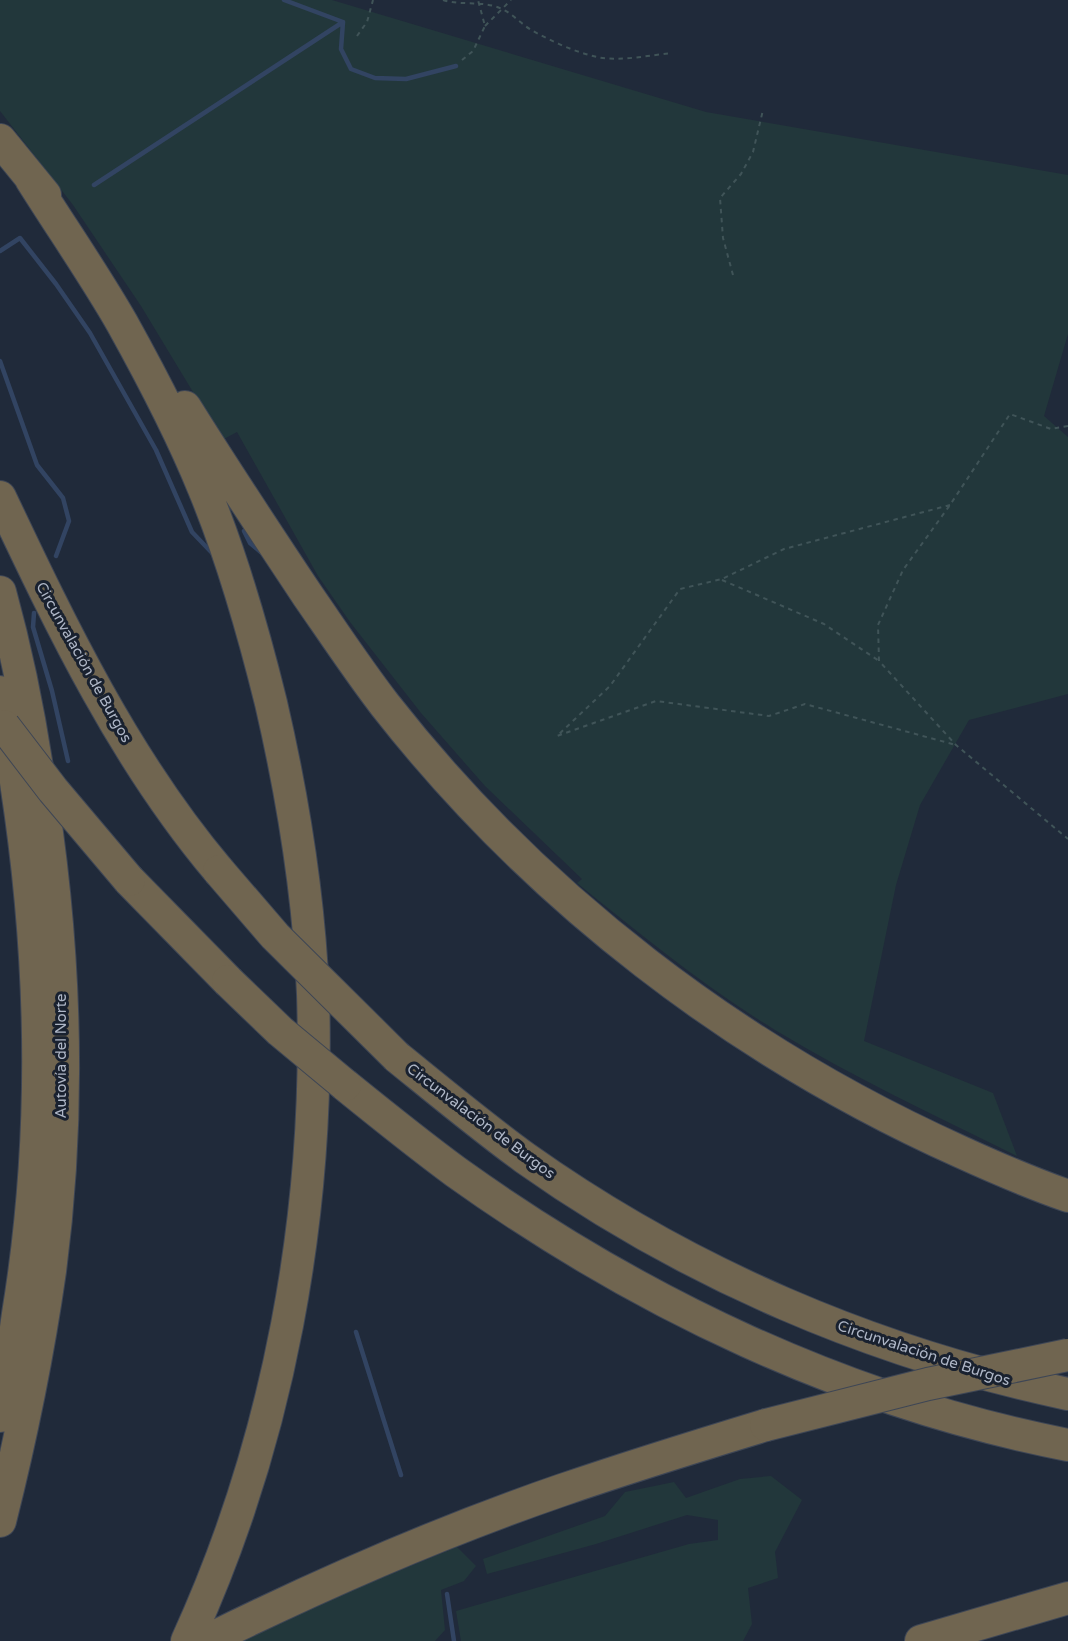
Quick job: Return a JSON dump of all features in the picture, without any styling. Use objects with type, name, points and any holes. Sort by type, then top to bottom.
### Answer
[{"type":"highway","points":[[0,141],[67,222],[235,487],[384,704],[471,805],[522,856],[564,896],[610,934],[700,1004],[747,1037],[858,1102],[921,1134],[1036,1185],[1068,1196]]},
{"type":"highway","points":[[31,179],[116,313],[168,409],[204,487],[237,575],[283,755],[297,833],[307,916],[313,992],[312,1109],[307,1182],[296,1275],[287,1327],[249,1476],[228,1540],[187,1641]]},
{"type":"highway","name":"Circunvalación de Burgos","points":[[0,497],[38,579],[114,722],[161,794],[219,871],[275,936],[397,1057],[461,1110],[526,1159],[643,1233],[698,1263],[824,1320],[908,1351],[1005,1381],[1068,1394]]},
{"type":"highway","name":"Autovía del Norte","points":[[0,592],[22,680],[47,826],[57,912],[63,1049],[60,1135],[50,1269],[38,1352],[0,1521]]},
{"type":"highway","name":"Autovía del Norte","points":[[0,692],[15,767],[32,897],[39,1046],[38,1110],[30,1233],[0,1416]]},
{"type":"highway","points":[[1,722],[53,790],[129,880],[280,1031],[412,1140],[509,1208],[581,1254],[685,1312],[742,1339],[845,1382],[976,1425],[1068,1445]]},
{"type":"highway","points":[[206,1641],[294,1598],[454,1531],[560,1491],[766,1425],[928,1384],[1068,1355]]},
{"type":"highway","points":[[921,1641],[1068,1598]]},
{"type":"path","points":[[357,36],[367,22],[373,0]]},
{"type":"path","points":[[443,0],[452,3],[480,2],[502,9],[530,30],[563,46],[599,58],[672,53]]},
{"type":"path","points":[[462,60],[472,51],[485,26],[511,0]]},
{"type":"path","points":[[480,2],[485,26]]},
{"type":"path","points":[[733,275],[723,238],[720,198],[741,174],[753,152],[763,110]]},
{"type":"path","points":[[879,661],[878,625],[903,570],[950,505],[1010,414],[1051,429],[1068,426]]},
{"type":"path","points":[[950,505],[784,549],[722,579],[680,589],[610,686],[557,736],[656,701],[769,716],[805,704],[956,745]]},
{"type":"path","points":[[722,579],[824,624],[879,661],[956,745],[1068,839]]},
{"type":"green space","points":[[0,0],[332,0],[706,112],[1068,175],[1068,334],[1044,416],[1068,437],[1068,694],[969,720],[920,805],[896,885],[864,1041],[993,1093],[1017,1156],[834,1064],[775,1030],[698,978],[577,883],[582,879],[485,786],[421,713],[350,622],[318,576],[237,432],[222,440],[141,306],[73,205],[0,111]]},
{"type":"green space","points":[[771,1476],[802,1500],[775,1552],[778,1578],[748,1588],[752,1624],[743,1641],[461,1641],[456,1611],[689,1544],[718,1540],[718,1520],[687,1515],[596,1544],[487,1574],[483,1559],[605,1516],[625,1492],[674,1482],[686,1498],[740,1479]]},
{"type":"green space","points":[[457,1547],[476,1566],[464,1581],[441,1590],[445,1630],[435,1641],[237,1641],[337,1596]]},
{"type":"waterway","points":[[284,0],[343,22]]},
{"type":"waterway","points":[[343,22],[341,49],[351,69],[375,78],[406,79],[456,66]]},
{"type":"waterway","points":[[94,185],[343,22]]},
{"type":"waterway","points":[[0,251],[20,238],[56,284],[90,333],[156,450],[192,532],[214,555]]},
{"type":"waterway","points":[[0,361],[37,465],[63,498],[69,521],[56,556]]},
{"type":"waterway","points":[[244,531],[250,543],[263,554]]},
{"type":"waterway","points":[[34,613],[33,627],[52,691],[68,761]]},
{"type":"waterway","points":[[356,1332],[401,1475]]},
{"type":"waterway","points":[[447,1594],[454,1641]]}]
